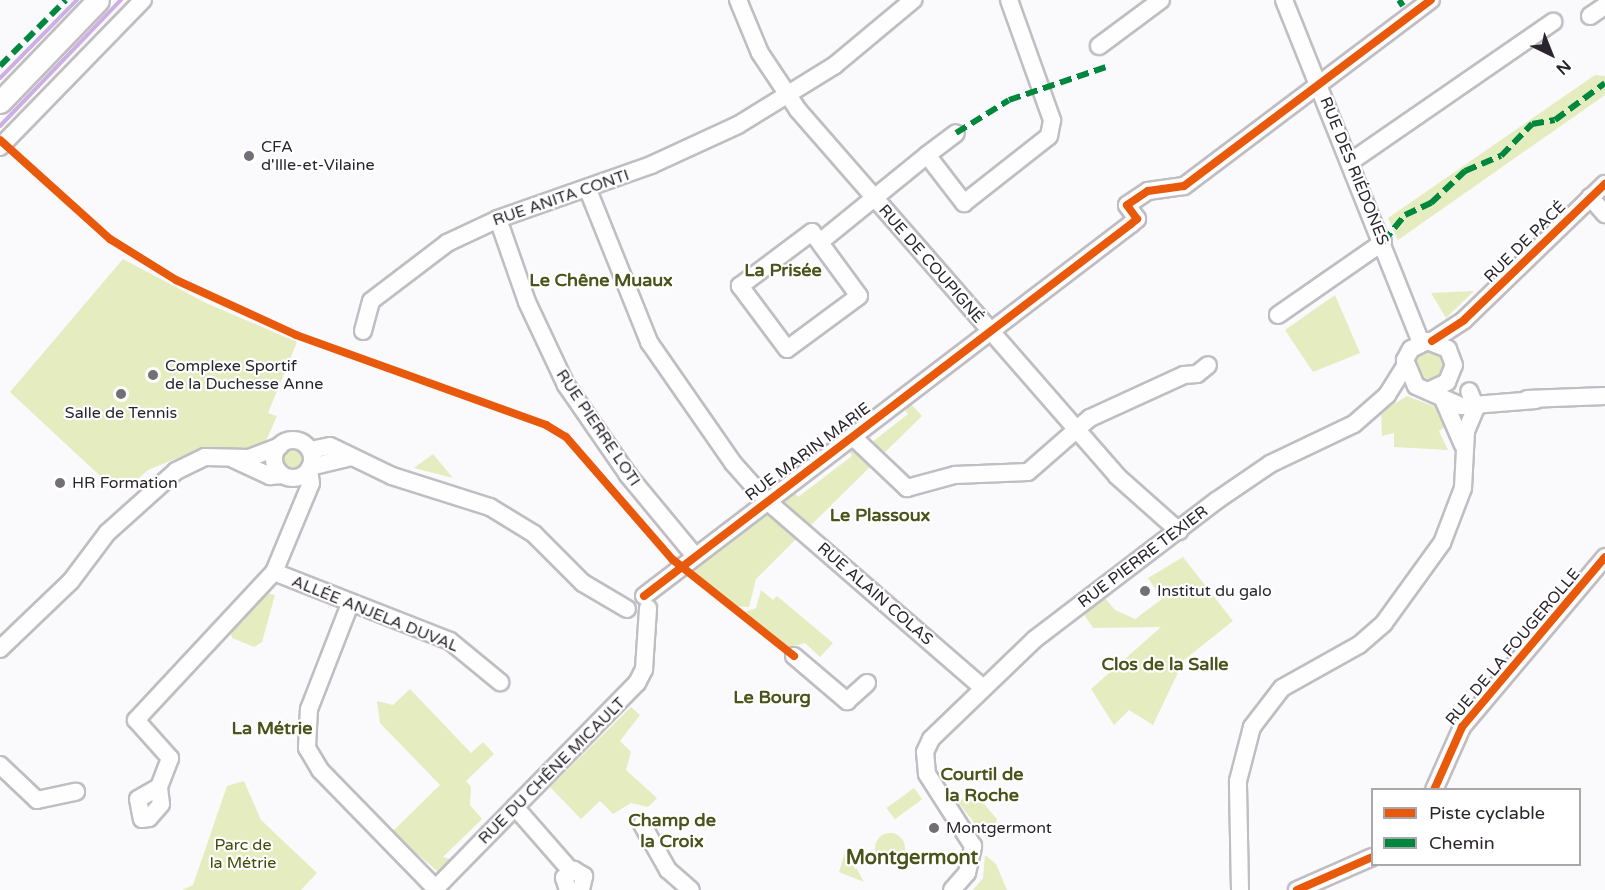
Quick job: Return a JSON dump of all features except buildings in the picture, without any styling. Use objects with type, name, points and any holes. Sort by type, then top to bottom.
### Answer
[{"type":"main road","points":[[0,102],[98,0]]},
{"type":"street","points":[[0,147],[143,0]]},
{"type":"street","name":"RUE DE COUPIGNÉ","points":[[738,0],[757,47],[789,98],[873,198],[1117,476],[1179,531]]},
{"type":"street","name":"RUE ANITA CONTI","points":[[363,331],[367,306],[389,284],[447,243],[498,219],[588,190],[688,150],[789,98],[913,0]]},
{"type":"street","points":[[927,155],[964,203],[1052,130],[1009,0]]},
{"type":"street","points":[[1099,46],[1161,0]]},
{"type":"street","name":"RUE DES RIÉDONES","points":[[1284,0],[1383,242],[1427,341]]},
{"type":"street","points":[[1319,85],[1431,0]]},
{"type":"street","points":[[1590,16],[1605,6]]},
{"type":"street","points":[[1350,162],[1553,22]]},
{"type":"street","name":"RUE MARIN MARIE","points":[[637,604],[766,500],[1137,219],[1126,205],[1148,191],[1184,186],[1319,85]]},
{"type":"street","points":[[820,242],[956,134]]},
{"type":"street","name":"RUE DE PACÉ","points":[[1464,320],[1605,184]]},
{"type":"street","name":"RUE ALAIN COLAS","points":[[588,190],[649,342],[690,408],[766,500],[983,688]]},
{"type":"street","points":[[1590,197],[1605,214]]},
{"type":"street","name":"RUE PIERRE LOTI","points":[[498,219],[527,302],[566,385],[628,476],[695,556]]},
{"type":"street","points":[[812,232],[820,242],[859,296],[787,349],[740,286],[812,232]]},
{"type":"street","points":[[1278,315],[1383,242]]},
{"type":"street","points":[[1464,320],[1411,349],[1405,366],[1430,392],[1464,446]]},
{"type":"street","points":[[1430,392],[1442,386],[1452,362],[1464,320]]},
{"type":"street","points":[[1240,890],[1238,781],[1252,727],[1282,688],[1359,645],[1404,597],[1456,514],[1464,446],[1476,408],[1452,362],[1427,341]]},
{"type":"street","points":[[852,436],[907,488],[955,475],[1028,471],[1076,427],[1208,365]]},
{"type":"street","name":"RUE PIERRE TEXIER","points":[[952,890],[972,862],[973,846],[927,774],[925,752],[983,688],[1035,639],[1260,470],[1345,430],[1387,396],[1405,366]]},
{"type":"street","points":[[1469,391],[1536,400]]},
{"type":"street","points":[[1430,392],[1476,408],[1536,400],[1605,396]]},
{"type":"street","name":"RUE PIERRE TEXIER","points":[[1387,396],[1430,392]]},
{"type":"street","points":[[0,649],[71,581],[107,533],[176,471],[205,458],[261,456],[294,440],[310,450]]},
{"type":"street","points":[[310,450],[322,445],[357,457],[411,483],[441,487],[490,507],[534,534],[599,593],[637,604]]},
{"type":"street","points":[[280,446],[275,463],[284,476],[298,512]]},
{"type":"street","points":[[159,787],[170,758],[136,720],[274,572],[311,483],[310,450]]},
{"type":"street","points":[[229,458],[270,476],[284,476],[310,469],[328,459],[357,457]]},
{"type":"street","name":"RUE DE LA FOUGEROLLE","points":[[1434,788],[1462,727],[1605,557]]},
{"type":"street","name":"ALLÉE ANJELA DUVAL","points":[[274,572],[460,647],[500,682]]},
{"type":"street","points":[[350,604],[309,709],[307,748],[320,770],[435,889]]},
{"type":"street","name":"RUE DU CHÊNE MICAULT","points":[[435,889],[626,698],[644,669],[646,639],[637,604]]},
{"type":"street","points":[[794,656],[848,701],[867,683]]},
{"type":"street","points":[[0,765],[37,800],[76,792]]},
{"type":"street","points":[[515,807],[571,871],[584,876],[581,890]]},
{"type":"street","points":[[642,824],[668,870],[691,890]]},
{"type":"street","points":[[1297,890],[1371,857]]},
{"type":"street","points":[[568,890],[564,878],[571,871]]},
{"type":"green space","points":[[1595,75],[1605,76],[1605,95],[1398,240],[1388,218]]},
{"type":"green space","name":"Complexe Sportif de la Duchesse Anne","points":[[123,259],[206,303],[297,342],[268,413],[277,416],[262,450],[197,450],[148,470],[127,489],[113,488],[10,392]]},
{"type":"green space","points":[[1474,291],[1446,318],[1431,293]]},
{"type":"green space","points":[[1335,295],[1360,353],[1313,372],[1285,330]]},
{"type":"green space","points":[[1429,350],[1439,355],[1444,365],[1439,375],[1429,380],[1419,375],[1414,365],[1419,355]]},
{"type":"green space","points":[[1407,396],[1441,409],[1449,424],[1439,431],[1448,450],[1394,447],[1394,433],[1382,436],[1381,412]]},
{"type":"green space","points":[[908,401],[922,416],[880,457],[860,437],[871,443],[908,414],[902,406]]},
{"type":"green space","points":[[851,444],[872,465],[808,528],[782,499],[792,489],[798,497],[852,456],[846,447]]},
{"type":"green space","points":[[293,447],[302,450],[305,459],[302,468],[293,471],[284,468],[281,459],[284,450]]},
{"type":"green space","points":[[433,454],[453,478],[414,468]]},
{"type":"green space","points":[[768,512],[799,536],[756,579],[749,607],[728,606],[692,570]]},
{"type":"green space","points":[[1183,557],[1233,621],[1184,660],[1153,725],[1129,710],[1114,725],[1091,689],[1161,627],[1093,628],[1083,613],[1105,598],[1115,610],[1135,619],[1162,599],[1148,578]]},
{"type":"green space","points":[[761,590],[773,600],[777,596],[833,643],[820,657],[805,643],[782,649],[739,614],[756,608]]},
{"type":"green space","points":[[267,593],[275,595],[262,642],[254,647],[232,638],[231,632]]},
{"type":"green space","points":[[410,689],[471,753],[483,742],[494,754],[466,781],[471,787],[470,805],[482,819],[443,857],[454,860],[437,871],[392,832],[440,785],[380,723],[377,701],[393,705]]},
{"type":"green space","points":[[631,707],[640,715],[620,741],[631,752],[626,770],[657,798],[648,807],[631,803],[613,814],[600,801],[581,819],[550,787]]},
{"type":"green space","name":"Parc de la Métrie","points":[[244,781],[261,820],[317,873],[301,890],[182,890],[193,885],[227,786]]},
{"type":"green space","points":[[914,788],[922,799],[895,819],[886,808]]},
{"type":"green space","points":[[968,795],[973,801],[978,797],[997,819],[992,837],[987,839],[958,802]]},
{"type":"green space","points":[[890,833],[896,834],[904,842],[904,854],[896,862],[890,863],[884,862],[876,854],[875,848],[876,842],[884,834]]},
{"type":"green space","points":[[846,849],[854,851],[852,860],[864,882],[839,872]]},
{"type":"green space","points":[[985,855],[996,864],[1007,890],[973,890],[983,878]]},
{"type":"waterway","points":[[0,78],[77,0]]},
{"type":"waterway","points":[[0,126],[121,0]]},
{"type":"marked path","points":[[0,66],[66,0]]},
{"type":"marked path","points":[[1399,0],[1403,6]]},
{"type":"marked path","points":[[956,133],[1009,100],[1106,67]]},
{"type":"marked path","points":[[1383,242],[1405,215],[1431,203],[1465,171],[1501,156],[1532,124],[1555,120],[1605,83]]},
{"type":"cycle path","points":[[644,596],[1131,224],[1137,219],[1127,205],[1148,191],[1184,186],[1431,0]]},
{"type":"cycle path","points":[[0,140],[110,239],[176,280],[296,335],[546,425],[566,437],[672,559],[794,656]]},
{"type":"cycle path","points":[[1432,341],[1464,320],[1605,184]]},
{"type":"cycle path","points":[[1435,788],[1462,727],[1605,557]]},
{"type":"cycle path","points":[[1297,890],[1371,857]]},
{"type":"place","name":"CFA d'Ille-et-Vilaine","points":[[249,156]]},
{"type":"place","name":"Complexe Sportif de la Duchesse Anne","points":[[153,375]]},
{"type":"place","name":"Salle de Tennis","points":[[121,394]]},
{"type":"place","name":"HR Formation","points":[[60,483]]},
{"type":"place","name":"Institut du galo","points":[[1145,591]]},
{"type":"place","name":"Montgermont","points":[[934,828]]},
{"type":"district","name":"La Prisée","points":[[783,270]]},
{"type":"district","name":"Le Chêne Muaux","points":[[601,280]]},
{"type":"district","name":"Le Plassoux","points":[[880,515]]},
{"type":"district","name":"Clos de la Salle","points":[[1165,664]]},
{"type":"district","name":"Le Bourg","points":[[772,697]]},
{"type":"district","name":"La Métrie","points":[[272,728]]},
{"type":"district","name":"Courtil de la Roche","points":[[982,785]]},
{"type":"district","name":"Champ de la Croix","points":[[672,831]]},
{"type":"district","name":"Montgermont","points":[[912,858]]}]
